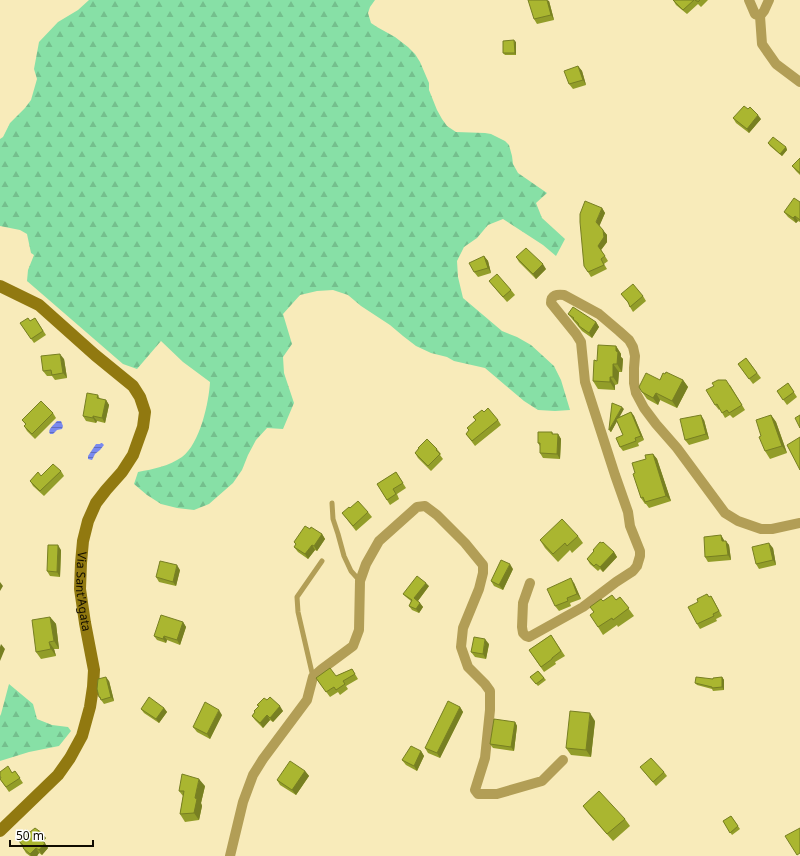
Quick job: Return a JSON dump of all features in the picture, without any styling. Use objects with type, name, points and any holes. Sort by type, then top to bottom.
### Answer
[{"type":"street","points":[[749,0],[755,14],[760,16]]},
{"type":"street","points":[[769,0],[760,16],[762,44],[776,64],[800,82]]},
{"type":"street","name":"Via Sant'Agata","points":[[0,286],[39,305],[95,355],[133,386],[140,397],[145,412],[143,427],[133,454],[122,472],[96,503],[88,521],[83,541],[80,589],[94,670],[90,706],[82,736],[70,758],[58,775],[0,831]]},
{"type":"street","points":[[530,583],[523,602],[522,627],[523,633],[529,637],[583,607],[633,571],[637,566],[640,556],[640,551],[630,526],[628,512],[585,382],[581,342],[551,303],[551,298],[559,294],[564,295],[599,314],[628,340],[633,347],[635,356],[634,383],[636,393],[642,404],[725,512],[738,521],[761,529],[772,530],[800,522]]},
{"type":"street","points":[[230,856],[243,802],[253,775],[263,759],[307,700],[313,676],[353,646],[358,630],[360,581],[366,564],[379,541],[417,507],[425,506],[437,515],[465,543],[483,565],[483,573],[479,589],[463,628],[461,647],[468,667],[490,691],[490,710],[485,758],[475,790],[478,794],[497,794],[542,781],[563,760]]},
{"type":"lane","points":[[332,503],[333,519],[344,556],[351,570],[360,581]]},
{"type":"lane","points":[[313,676],[298,612],[297,597],[322,561]]},
{"type":"green space","points":[[89,0],[375,0],[368,13],[371,23],[395,37],[415,54],[429,83],[429,90],[437,110],[447,126],[456,132],[491,134],[505,141],[509,145],[513,164],[518,173],[547,193],[536,203],[542,218],[565,239],[556,256],[543,245],[503,219],[488,225],[477,238],[464,247],[457,261],[458,277],[463,298],[502,331],[531,345],[554,366],[561,380],[570,410],[538,410],[524,401],[485,368],[454,361],[416,346],[348,295],[333,290],[317,291],[300,295],[283,314],[292,344],[283,357],[284,373],[294,403],[283,429],[267,428],[256,440],[242,470],[233,483],[209,504],[194,510],[161,504],[134,484],[138,472],[172,463],[182,457],[194,443],[199,433],[208,400],[210,382],[183,362],[161,341],[137,369],[123,364],[27,281],[28,270],[34,255],[31,253],[27,234],[20,230],[0,226],[0,139],[3,137],[10,123],[31,100],[37,79],[34,69],[39,42],[58,22],[78,10]]},
{"type":"green space","points":[[9,684],[33,704],[37,719],[52,725],[68,727],[71,731],[59,746],[29,752],[0,761],[0,716]]},
{"type":"water","points":[[57,421],[61,421],[63,426],[62,429],[50,434],[49,430]]},
{"type":"water","points":[[101,443],[104,445],[95,454],[92,460],[88,459],[88,456],[96,444]]},
{"type":"building","points":[[528,0],[547,0],[551,15],[534,19]]},
{"type":"building","points":[[673,0],[694,0],[683,10]]},
{"type":"building","points":[[514,40],[515,53],[503,53],[503,41]]},
{"type":"building","points":[[578,66],[583,80],[569,84],[564,71]]},
{"type":"building","points":[[744,106],[748,109],[750,107],[758,115],[747,129],[733,118]]},
{"type":"building","points":[[773,137],[786,147],[780,154],[768,143]]},
{"type":"building","points":[[800,158],[800,173],[792,166]]},
{"type":"building","points":[[794,198],[800,202],[800,220],[795,216],[793,218],[784,212]]},
{"type":"building","points":[[585,201],[602,208],[596,222],[603,230],[604,237],[598,246],[605,256],[601,259],[604,265],[588,272],[584,266],[580,222],[580,214]]},
{"type":"building","points":[[526,248],[543,264],[533,274],[516,257]]},
{"type":"building","points":[[484,256],[488,268],[474,272],[469,263]]},
{"type":"building","points":[[497,274],[511,290],[503,297],[489,281]]},
{"type":"building","points":[[633,284],[643,296],[630,307],[628,302],[621,294]]},
{"type":"building","points":[[573,307],[596,322],[589,333],[579,326],[573,319],[574,318],[568,314]]},
{"type":"building","points":[[28,318],[30,321],[35,318],[43,331],[31,339],[20,323]]},
{"type":"building","points":[[598,345],[616,346],[616,351],[618,352],[617,364],[613,364],[613,377],[610,377],[610,382],[593,381],[594,360],[597,361]]},
{"type":"building","points":[[60,354],[63,373],[52,375],[51,370],[43,371],[41,356]]},
{"type":"building","points":[[746,358],[757,373],[749,379],[738,364]]},
{"type":"building","points":[[666,372],[683,380],[672,401],[656,393],[653,398],[642,392],[639,387],[646,373],[660,380],[663,373],[665,374]]},
{"type":"building","points":[[718,380],[726,380],[742,405],[729,413],[727,410],[722,413],[706,390],[714,386],[712,383]]},
{"type":"building","points":[[788,383],[794,392],[783,400],[777,391]]},
{"type":"building","points":[[87,393],[98,395],[97,398],[106,400],[102,418],[83,416]]},
{"type":"building","points":[[41,401],[53,413],[32,434],[24,426],[26,424],[22,420]]},
{"type":"building","points":[[612,403],[622,407],[609,430],[609,429]]},
{"type":"building","points":[[488,408],[498,420],[472,441],[466,434],[469,430],[467,428],[476,420],[473,417],[482,410],[484,412]]},
{"type":"building","points":[[631,412],[641,436],[635,438],[636,441],[620,447],[616,438],[623,435],[616,419]]},
{"type":"building","points":[[701,415],[706,434],[685,440],[680,419]]},
{"type":"building","points":[[771,415],[782,446],[765,451],[759,437],[761,436],[756,420]]},
{"type":"building","points":[[800,415],[800,428],[795,418]]},
{"type":"building","points":[[538,432],[552,432],[552,434],[558,434],[557,454],[540,453]]},
{"type":"building","points":[[800,437],[800,470],[787,445]]},
{"type":"building","points":[[427,439],[440,454],[428,466],[415,453]]},
{"type":"building","points":[[653,454],[666,496],[645,502],[643,497],[641,498],[633,474],[635,473],[632,463],[646,459],[645,455]]},
{"type":"building","points":[[53,464],[61,471],[40,491],[30,481],[38,472],[41,476]]},
{"type":"building","points":[[396,472],[403,483],[393,489],[396,494],[387,500],[377,484]]},
{"type":"building","points":[[358,501],[368,512],[353,526],[342,513]]},
{"type":"building","points":[[562,519],[578,536],[567,546],[565,543],[553,554],[540,540]]},
{"type":"building","points":[[305,526],[310,529],[311,527],[322,534],[314,546],[312,545],[305,554],[294,547],[296,544],[294,542]]},
{"type":"building","points":[[721,535],[722,541],[726,541],[728,555],[705,557],[704,537]]},
{"type":"building","points":[[600,542],[603,542],[614,552],[600,567],[596,564],[594,566],[587,559]]},
{"type":"building","points":[[769,543],[773,560],[756,564],[752,547]]},
{"type":"building","points":[[48,545],[58,545],[57,572],[47,571]]},
{"type":"building","points":[[501,560],[510,564],[499,585],[491,581]]},
{"type":"building","points":[[160,561],[177,565],[173,582],[156,577]]},
{"type":"building","points":[[417,576],[426,583],[414,598],[420,603],[416,609],[409,606],[412,600],[403,594]]},
{"type":"building","points":[[571,578],[577,594],[567,598],[568,601],[555,606],[547,589]]},
{"type":"building","points":[[707,594],[709,597],[711,596],[719,611],[713,614],[714,616],[697,624],[688,607],[698,602],[697,599]]},
{"type":"building","points":[[612,595],[616,600],[620,597],[629,608],[613,620],[612,618],[598,627],[590,615],[594,612],[590,607],[601,599],[603,601]]},
{"type":"building","points":[[161,615],[183,622],[177,640],[164,636],[163,639],[154,636]]},
{"type":"building","points":[[50,617],[54,641],[49,642],[51,649],[36,652],[32,620]]},
{"type":"building","points":[[551,635],[561,651],[541,667],[529,650]]},
{"type":"building","points":[[474,637],[485,639],[483,654],[471,652]]},
{"type":"building","points":[[330,668],[336,676],[352,669],[355,674],[343,681],[345,684],[336,690],[334,687],[326,692],[316,678]]},
{"type":"building","points":[[538,671],[544,678],[536,684],[530,677]]},
{"type":"building","points":[[106,677],[111,697],[101,700],[97,689],[98,679]]},
{"type":"building","points":[[696,677],[713,679],[722,677],[722,687],[712,688],[695,683]]},
{"type":"building","points":[[149,697],[164,708],[156,719],[141,709]]},
{"type":"building","points":[[270,697],[280,706],[270,718],[267,715],[260,723],[252,716],[255,712],[254,711],[259,706],[257,705],[264,698],[267,700]]},
{"type":"building","points":[[448,701],[460,707],[437,753],[425,748]]},
{"type":"building","points":[[205,702],[219,710],[207,734],[193,727]]},
{"type":"building","points":[[570,711],[590,713],[586,750],[566,748]]},
{"type":"building","points":[[494,719],[515,722],[511,747],[490,744]]},
{"type":"building","points":[[411,746],[421,751],[414,766],[402,760]]},
{"type":"building","points":[[651,758],[664,772],[653,782],[640,767]]},
{"type":"building","points":[[290,761],[305,771],[292,790],[277,780]]},
{"type":"building","points":[[8,766],[12,773],[15,771],[20,778],[6,787],[0,779],[0,772]]},
{"type":"building","points":[[182,774],[199,779],[194,813],[180,814],[184,791],[179,791]]},
{"type":"building","points":[[599,791],[625,819],[607,834],[583,806]]},
{"type":"building","points":[[731,816],[738,826],[730,833],[723,821]]},
{"type":"building","points":[[35,828],[42,833],[38,838],[45,843],[39,850],[36,848],[30,854],[23,848],[24,846],[18,840],[26,830],[30,832]]},
{"type":"building","points":[[800,828],[800,853],[797,855],[785,836]]}]
